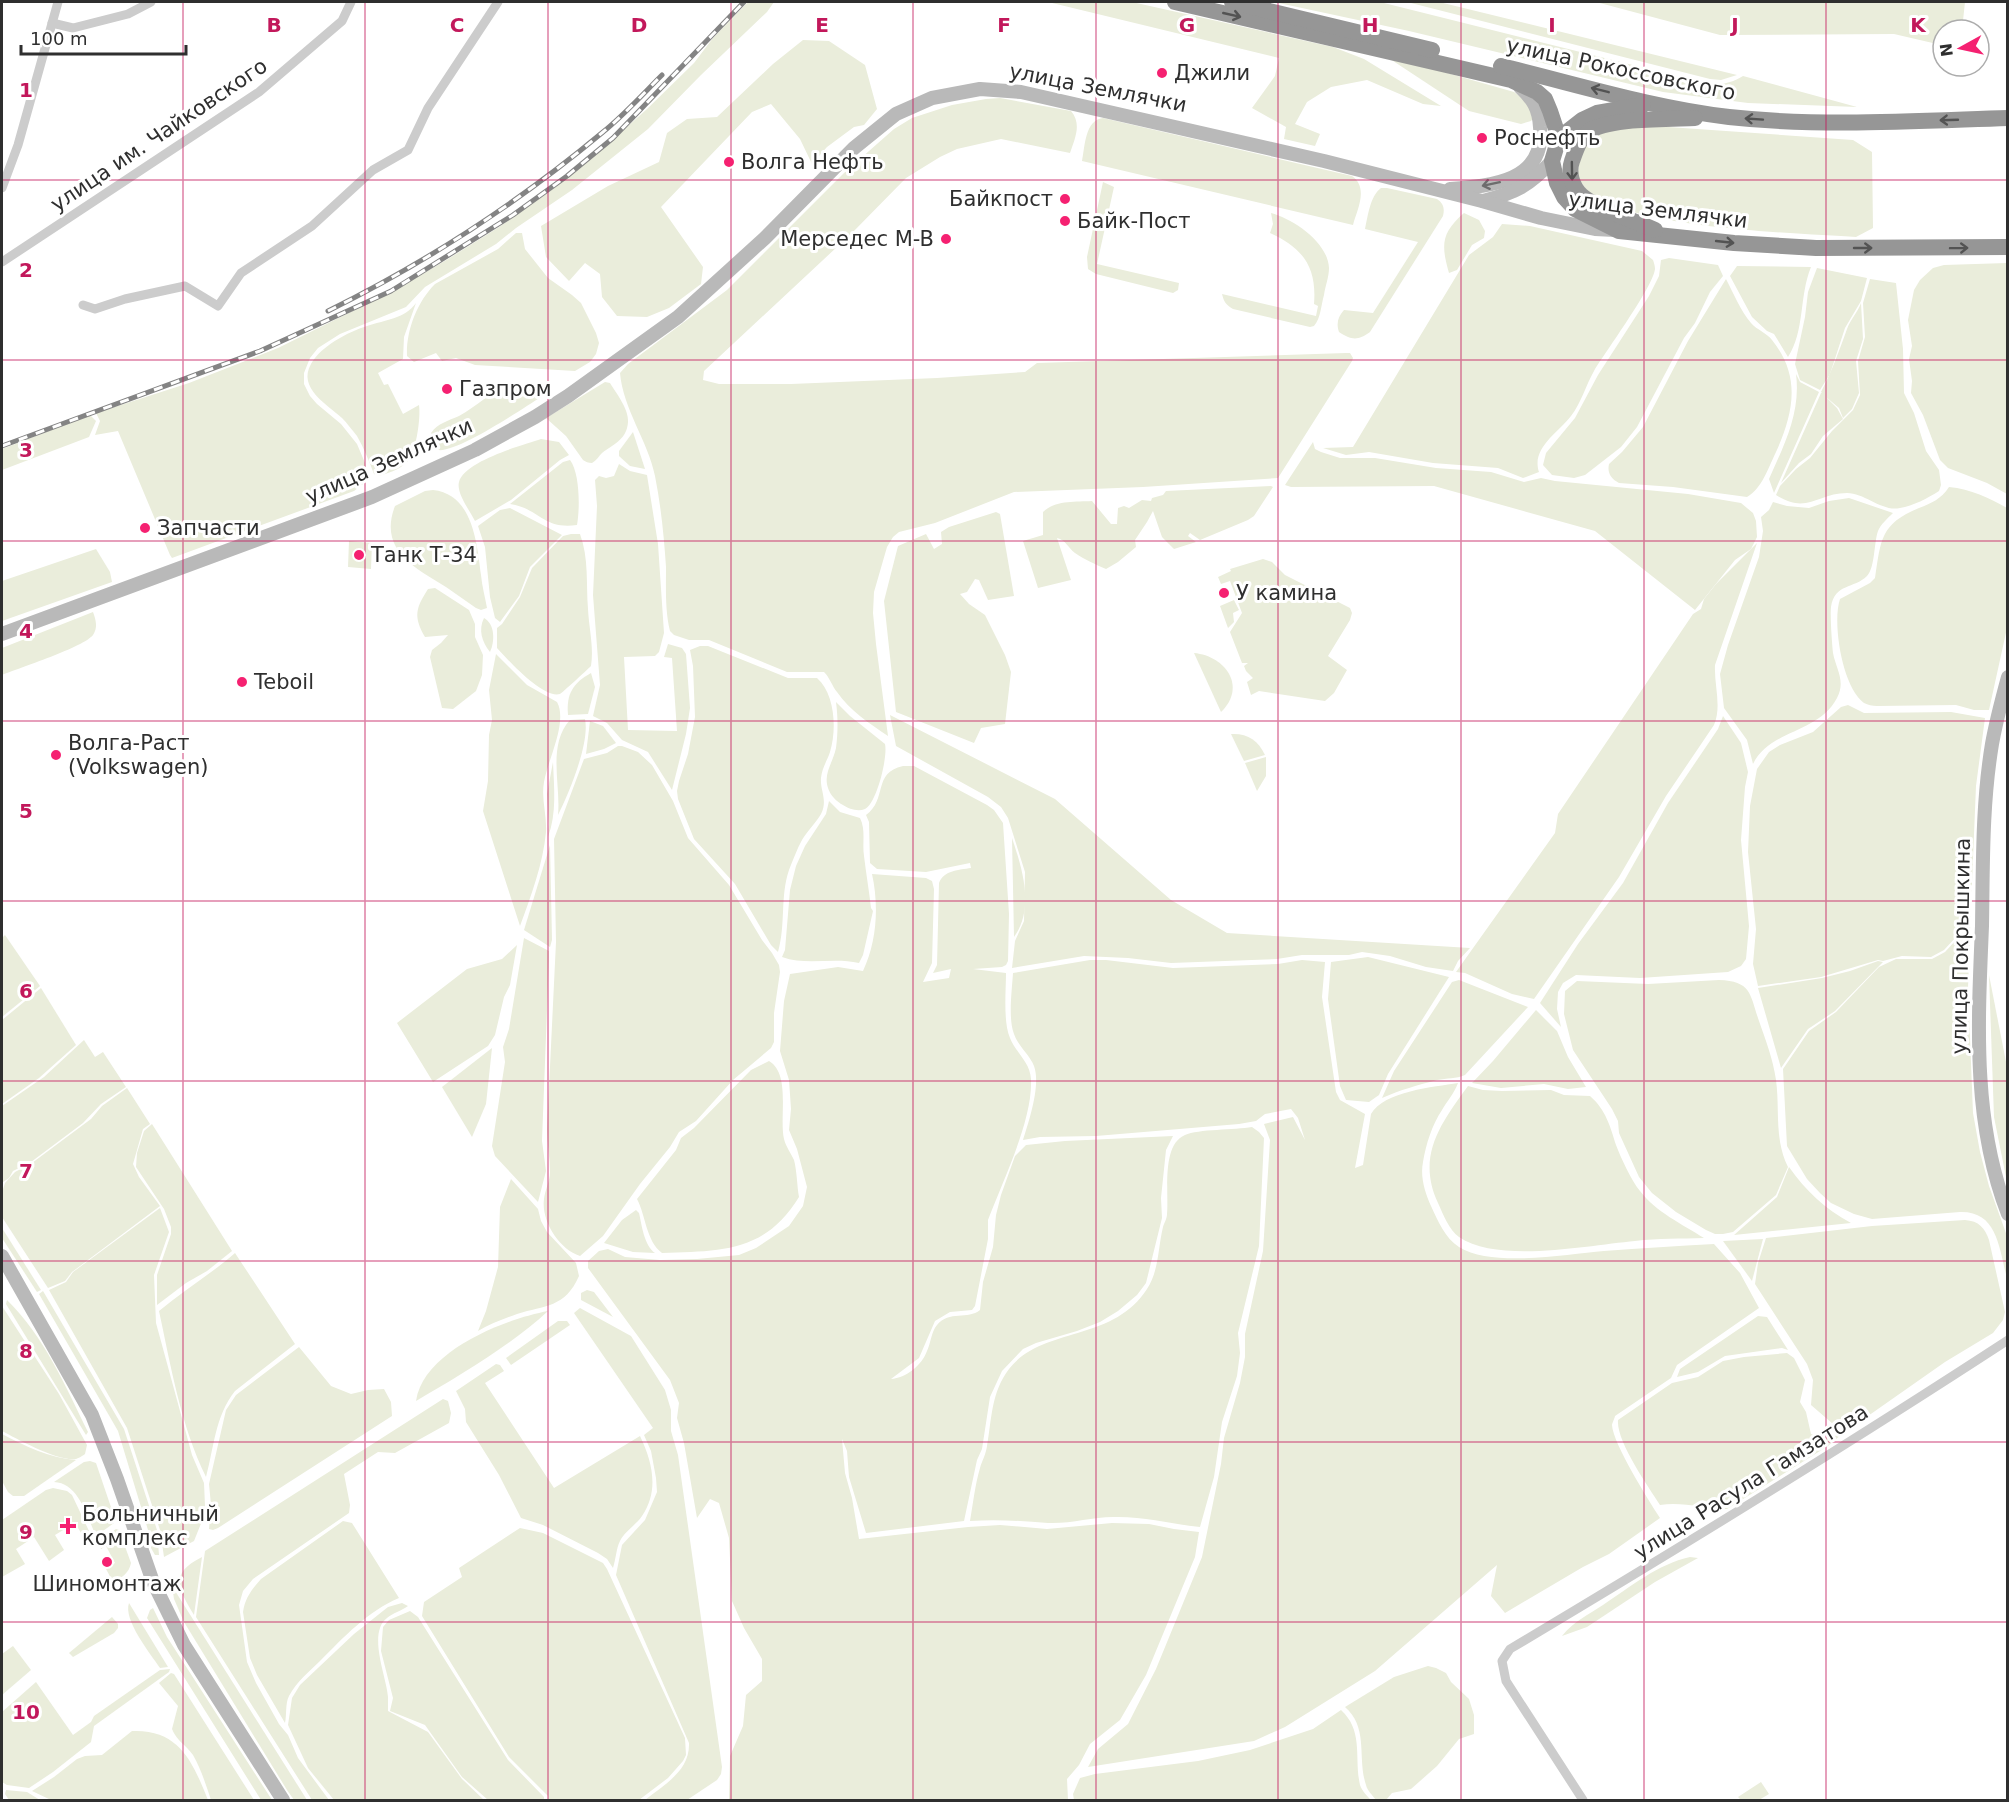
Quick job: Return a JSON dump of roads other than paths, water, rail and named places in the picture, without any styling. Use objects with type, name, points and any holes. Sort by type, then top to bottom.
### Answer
[{"type":"highway","name":"улица Рокоссовского","points":[[1175,2],[1511,80],[1537,92],[1545,99],[1559,138]]},
{"type":"highway","name":"улица Рокоссовского","points":[[1232,2],[1657,104],[1726,116],[1779,121],[1901,122],[2007,118]]},
{"type":"highway","points":[[1619,231],[1575,209],[1564,197],[1557,183],[1552,161],[1559,138],[1582,120],[1597,113],[1622,107],[1657,104]]},
{"type":"highway","points":[[1667,235],[1597,206],[1580,194],[1571,179],[1571,165],[1578,143],[1590,131],[1611,124],[1651,119],[1726,116]]},
{"type":"highway","name":"улица Землячки","points":[[1619,231],[1734,243],[1816,248],[2007,247]]},
{"type":"main road","points":[[1436,190],[1499,183],[1514,178],[1535,159],[1540,146],[1539,114],[1534,101],[1511,80]]},
{"type":"main road","name":"улица Землячки","points":[[2,634],[372,497],[440,466],[535,417],[678,317],[765,238],[854,148],[896,114],[932,98],[980,89],[1022,92],[1324,160],[1541,218],[1595,229],[1619,231]]},
{"type":"main road","points":[[1482,201],[1507,195],[1522,188],[1536,179],[1552,161]]},
{"type":"main road","name":"улица Покрышкина","points":[[2007,677],[1992,742],[1987,786],[1978,1012],[1980,1085],[1985,1138],[2007,1214]]},
{"type":"main road","points":[[2,1256],[92,1415],[153,1582],[184,1645],[283,1800]]},
{"type":"street","points":[[2,188],[18,145],[58,2]]},
{"type":"street","points":[[52,23],[73,28],[128,14],[151,2]]},
{"type":"street","name":"улица им. Чайковского","points":[[2,262],[259,92],[342,21],[351,2]]},
{"type":"street","points":[[83,305],[95,309],[185,286],[218,306],[241,273],[312,226],[373,170],[408,150],[428,108],[498,2]]},
{"type":"street","name":"улица Расула Гамзатова","points":[[1583,1800],[1506,1682],[1502,1661],[1510,1649],[1854,1441],[2007,1340]]},
{"type":"railway","points":[[2,446],[260,351],[391,291],[513,215],[567,176],[613,138],[744,2]]},
{"type":"railway","points":[[328,311],[436,252],[505,207],[603,132],[662,75]]},
{"type":"place","name":"Джили","points":[[1162,73]]},
{"type":"place","name":"Роснефть","points":[[1482,138]]},
{"type":"place","name":"Волга Нефть","points":[[729,162]]},
{"type":"place","name":"Байкпост","points":[[1065,199]]},
{"type":"place","name":"Байк-Пост","points":[[1065,221]]},
{"type":"place","name":"Мерседес M-B","points":[[946,239]]},
{"type":"place","name":"Газпром","points":[[447,389]]},
{"type":"place","name":"Запчасти","points":[[145,528]]},
{"type":"place","name":"Танк Т-34","points":[[359,555]]},
{"type":"place","name":"У камина","points":[[1224,593]]},
{"type":"place","name":"Teboil","points":[[242,682]]},
{"type":"place","name":"Волга-Раст (Volkswagen)","points":[[56,755]]},
{"type":"place","name":"Больничный комплекс","points":[[68,1526]]},
{"type":"place","name":"Шиномонтаж","points":[[107,1562]]}]
